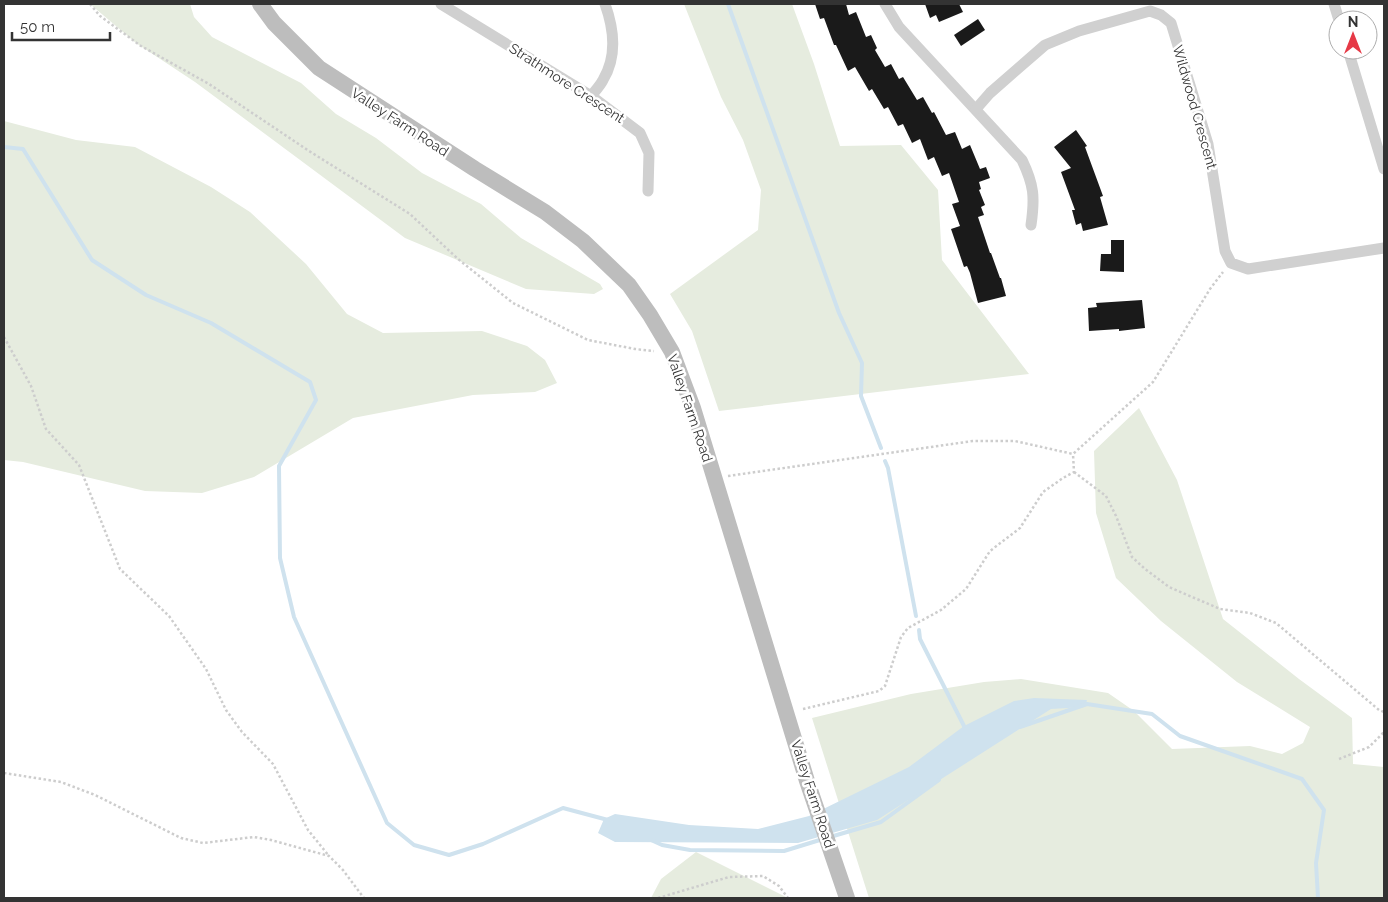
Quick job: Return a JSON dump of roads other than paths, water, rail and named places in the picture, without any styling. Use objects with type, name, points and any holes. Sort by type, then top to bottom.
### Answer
[{"type":"street","name":"Valley Farm Road","points":[[260,4],[274,23],[318,68],[458,159],[545,212],[583,241],[628,285],[650,315],[672,352],[693,408],[807,781],[847,898]]},
{"type":"street","name":"Strathmore Crescent","points":[[441,4],[591,96],[640,133],[649,154],[648,191]]},
{"type":"street","points":[[591,96],[603,80],[614,52],[610,18],[605,4]]},
{"type":"street","points":[[885,4],[899,27],[976,108],[1022,160],[1032,180],[1034,206],[1031,225]]},
{"type":"street","name":"Wildwood Crescent","points":[[976,108],[990,93],[1045,45],[1079,31],[1150,11],[1161,15],[1171,23],[1208,144],[1225,251],[1231,263],[1248,269],[1384,248]]},
{"type":"street","points":[[1351,60],[1384,169]]},
{"type":"water","points":[[1034,698],[1087,700],[1085,707],[1051,709],[877,820],[798,843],[615,842],[598,833],[604,819],[615,814],[689,825],[758,829],[809,816],[909,767],[964,726],[1014,701]]},
{"type":"waterway","points":[[728,4],[839,313],[862,363],[861,396],[881,448]]},
{"type":"waterway","points":[[4,147],[23,149],[92,260],[146,295],[211,323],[310,382],[316,400],[279,466],[280,558],[294,617],[387,823],[414,845],[449,855],[483,844],[563,808],[608,820]]},
{"type":"waterway","points":[[885,461],[888,468],[916,616]]},
{"type":"waterway","points":[[919,630],[920,639],[964,726]]},
{"type":"waterway","points":[[1020,727],[1087,704],[1152,714],[1180,736],[1302,779],[1324,810],[1316,863],[1318,898]]},
{"type":"waterway","points":[[830,837],[881,822],[939,780]]},
{"type":"waterway","points":[[651,840],[662,845],[690,850],[784,851],[823,839]]}]
